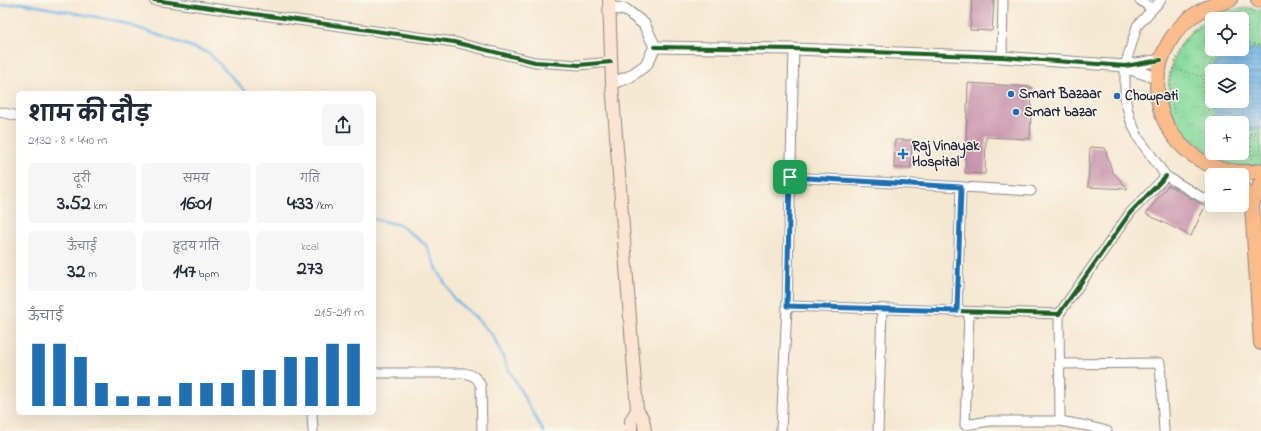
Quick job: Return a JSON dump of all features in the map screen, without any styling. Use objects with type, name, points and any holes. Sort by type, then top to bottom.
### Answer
[{"type":"main road","points":[[1214,168],[1192,156],[1176,140],[1164,120],[1158,98],[1157,78],[1161,60],[1167,46],[1175,33],[1185,22],[1212,2],[1230,0]]},
{"type":"main road","points":[[609,3],[612,83],[637,410],[632,420],[631,431]]},
{"type":"main road","points":[[1249,202],[1261,183]]},
{"type":"main road","points":[[1248,212],[1261,343]]},
{"type":"main road","points":[[637,410],[644,419],[645,431]]},
{"type":"street","points":[[154,0],[454,42],[535,62],[579,65],[611,62]]},
{"type":"street","points":[[1002,57],[1003,0]]},
{"type":"street","points":[[1140,0],[1152,9]]},
{"type":"street","points":[[1161,0],[1137,26],[1124,66],[1125,98],[1130,119],[1139,139],[1166,176],[1205,198]]},
{"type":"street","points":[[609,3],[626,10],[644,24],[655,47]]},
{"type":"street","points":[[655,47],[794,49],[1002,57],[1124,66],[1161,60]]},
{"type":"street","points":[[612,83],[629,77],[646,65],[655,47]]},
{"type":"street","points":[[781,431],[787,306],[794,49]]},
{"type":"street","points":[[1124,66],[1157,78]]},
{"type":"street","points":[[0,112],[16,116]]},
{"type":"street","points":[[1060,421],[1059,314],[1130,213],[1166,176]]},
{"type":"street","points":[[790,177],[1031,191]]},
{"type":"street","points":[[957,311],[961,187]]},
{"type":"street","points":[[787,306],[1059,314]]},
{"type":"street","points":[[878,431],[882,309]]},
{"type":"street","points":[[969,312],[965,425],[990,422],[1060,421],[1107,431]]},
{"type":"street","points":[[1059,364],[1160,363],[1164,431]]},
{"type":"street","points":[[376,373],[464,373],[472,375],[478,380],[481,386],[482,431]]},
{"type":"street","points":[[312,415],[313,431]]},
{"type":"path","points":[[1247,12],[1258,4]]},
{"type":"path","points":[[1176,114],[1171,95],[1173,69],[1180,51],[1192,35],[1205,24]]},
{"type":"path","points":[[1249,43],[1261,45]]},
{"type":"path","points":[[1212,116],[1206,105],[1202,91],[1204,77],[1208,66],[1215,56]]},
{"type":"path","points":[[1173,69],[1204,77]]},
{"type":"path","points":[[1256,168],[1250,134],[1261,132]]},
{"type":"green space","points":[[1250,8],[1261,9],[1261,166],[1240,166],[1215,160],[1249,160],[1249,116],[1205,116],[1205,154],[1196,149],[1181,132],[1171,110],[1168,88],[1172,65],[1182,43],[1198,26],[1205,22],[1205,56],[1249,56],[1249,12],[1224,12]]},
{"type":"water","points":[[1249,49],[1261,51],[1261,128],[1249,130],[1249,116],[1217,116],[1212,108],[1249,108],[1249,64],[1216,64],[1224,56],[1249,56]]},
{"type":"building","points":[[972,0],[994,0],[992,31],[970,30]]},
{"type":"building","points":[[968,83],[1032,87],[1030,139],[986,137],[985,174],[965,173]]},
{"type":"building","points":[[895,140],[912,140],[911,168],[894,168]]},
{"type":"building","points":[[1090,147],[1105,148],[1112,171],[1128,189],[1088,187]]},
{"type":"building","points":[[1168,185],[1205,206],[1191,236],[1146,214]]},
{"type":"waterway","points":[[0,6],[21,3],[118,21],[209,53],[245,91]]},
{"type":"waterway","points":[[376,219],[400,225],[426,245],[437,269],[454,299],[476,318],[493,336],[508,368],[543,431]]},
{"type":"cycle path","points":[[154,0],[454,42],[535,62],[579,65],[611,62]]},
{"type":"cycle path","points":[[655,47],[794,49],[1002,57],[1125,66],[1161,60]]},
{"type":"cycle path","points":[[787,306],[1059,314],[1130,213],[1166,176]]},
{"type":"place","name":"Smart Bazaar","points":[[1011,94]]},
{"type":"place","name":"Chowpati","points":[[1117,96]]},
{"type":"place","name":"Smart bazar","points":[[1016,112]]},
{"type":"place","name":"Raj Vinayak Hospital","points":[[903,154]]},
{"type":"route","points":[[790,177],[961,187],[957,311],[787,306],[790,177]]}]
